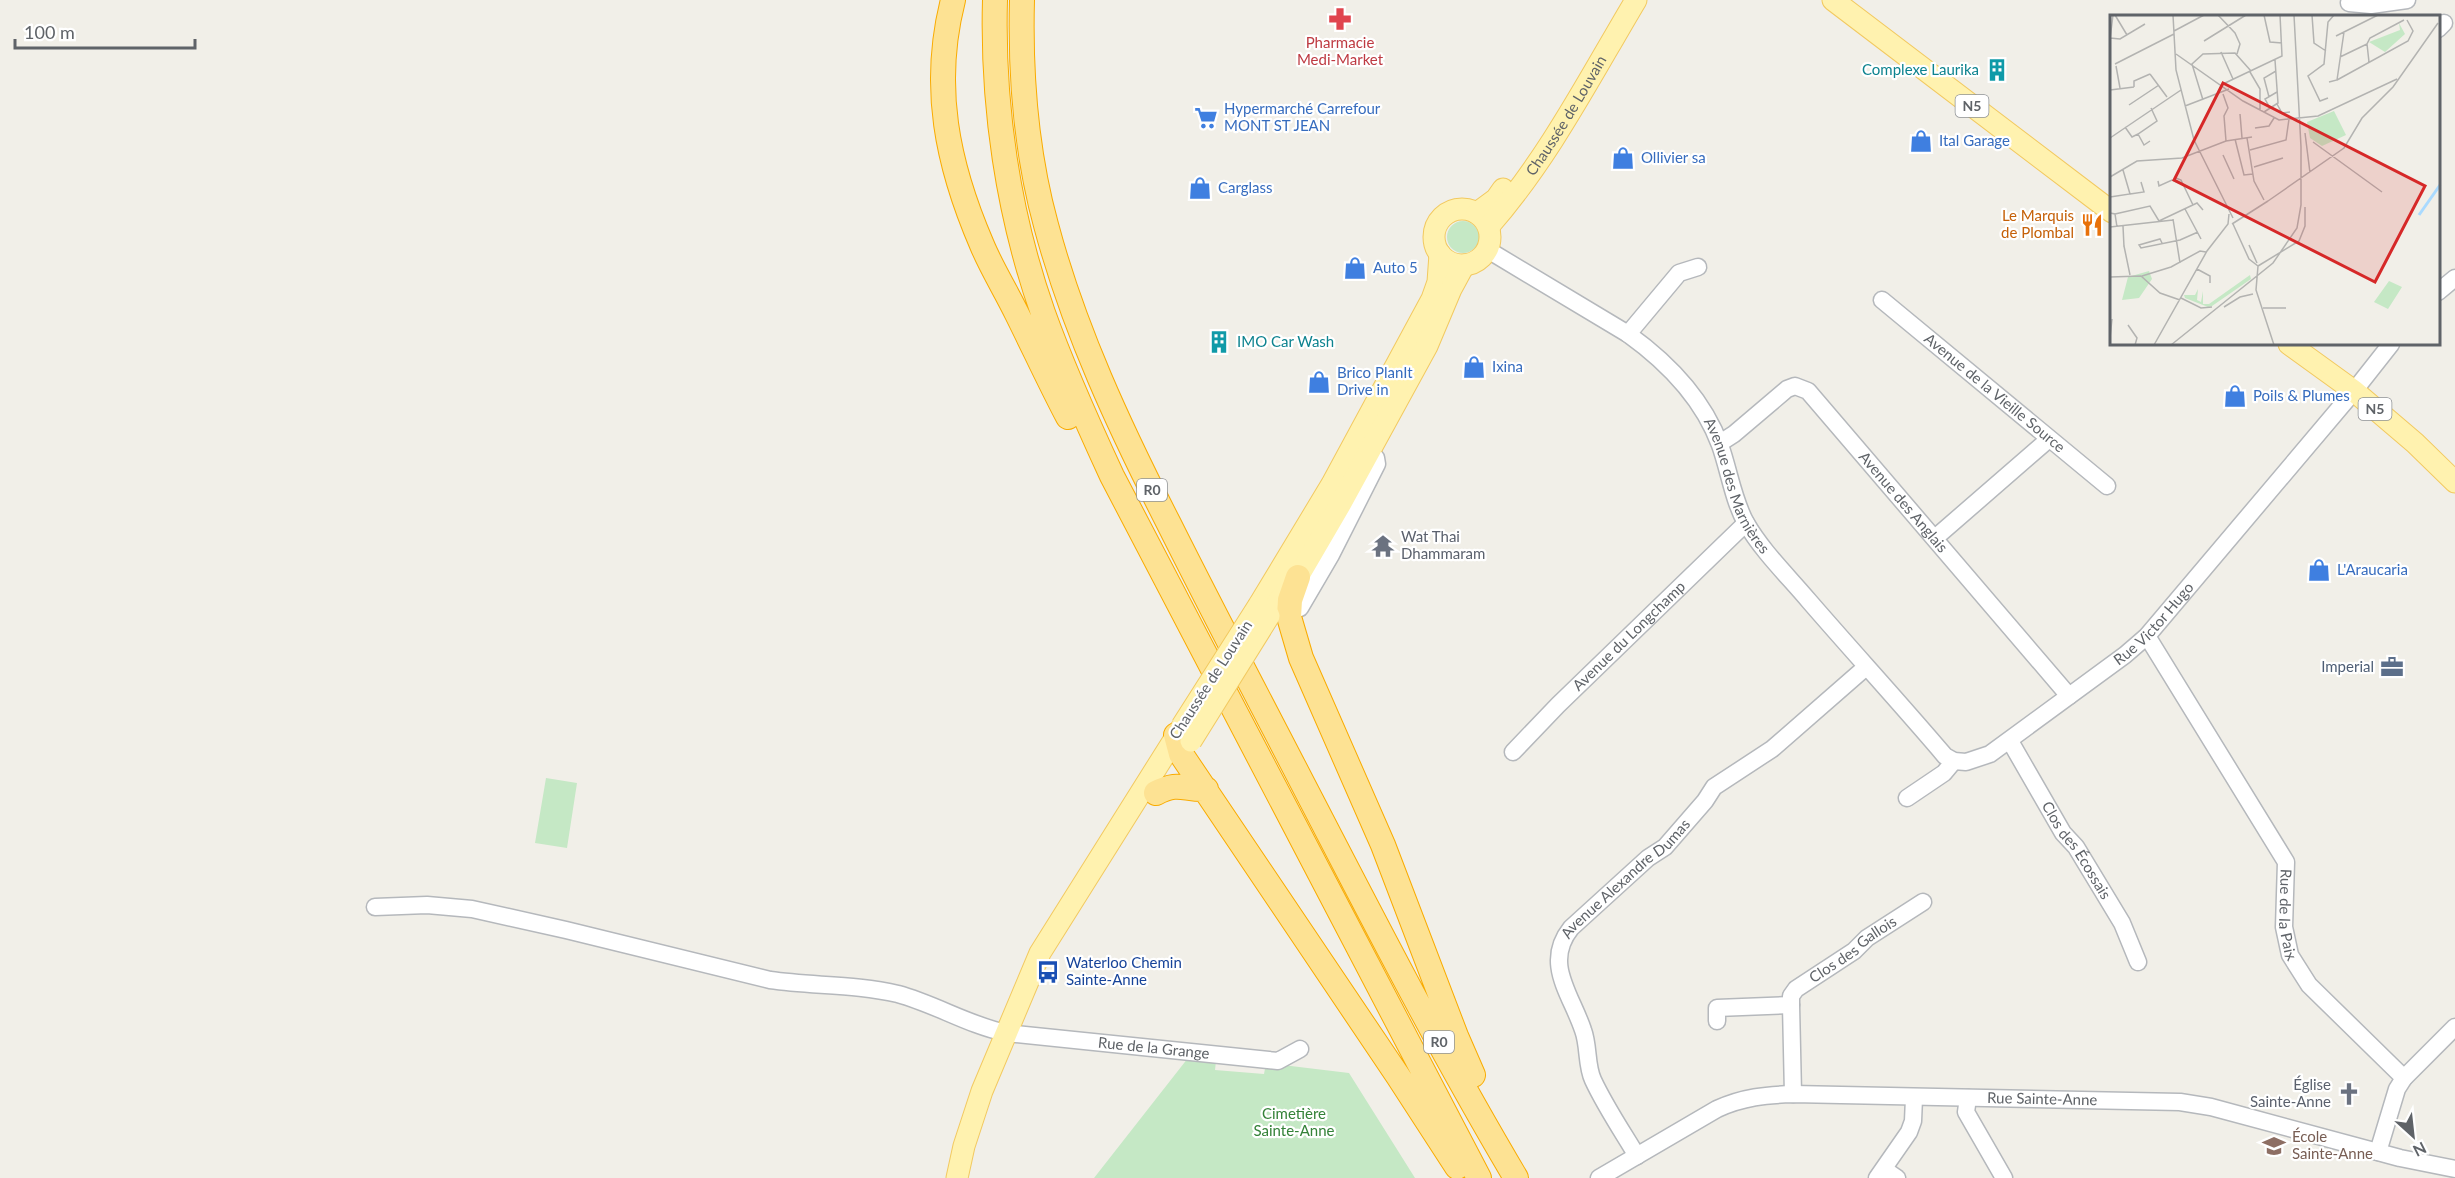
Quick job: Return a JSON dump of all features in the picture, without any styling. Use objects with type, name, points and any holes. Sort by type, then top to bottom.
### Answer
[{"type":"highway","points":[[953,0],[946,27],[941,79],[945,132],[961,195],[982,247],[1085,450],[1090,459],[1112,476]]},
{"type":"highway","name":"R0","points":[[995,0],[994,39],[1003,142],[1017,224],[1042,311],[1073,393],[1112,476],[1479,1178]]},
{"type":"highway","name":"R0","points":[[1022,0],[1021,46],[1028,134],[1045,223],[1071,308],[1102,388],[1247,677],[1388,946],[1516,1178]]},
{"type":"highway","points":[[1298,577],[1290,600],[1289,616],[1298,649],[1383,845],[1456,1036],[1490,1110],[1492,1137]]},
{"type":"highway","points":[[1183,739],[1206,789],[1464,1178]]},
{"type":"highway","points":[[1156,793],[1178,785],[1190,789],[1206,789]]},
{"type":"main road","name":"Chaussée de Louvain","points":[[1483,219],[1535,142],[1620,0]]},
{"type":"main road","name":"Chaussée de Louvain","points":[[1483,219],[1523,185],[1636,0]]},
{"type":"main road","name":"N5","points":[[1833,0],[2110,210]]},
{"type":"main road","points":[[1464,208],[1483,219],[1490,242],[1488,250],[1473,263],[1464,265],[1446,261],[1434,240],[1437,224],[1441,218],[1456,209],[1464,208]]},
{"type":"main road","name":"Chaussée de Louvain","points":[[957,1178],[964,1146],[982,1091],[1040,953],[1183,739],[1264,610],[1432,299],[1438,282],[1440,254]]},
{"type":"main road","name":"Chaussée de Louvain","points":[[1264,610],[1298,577],[1345,512],[1370,452],[1427,346],[1451,289],[1464,265]]},
{"type":"main road","name":"N5","points":[[2290,345],[2354,391],[2415,443],[2455,482]]},
{"type":"main road","name":"Chaussée de Louvain","points":[[1392,410],[1385,408],[1385,400],[1404,367],[1407,346]]},
{"type":"main road","name":"Chaussée de Louvain","points":[[1015,1013],[1156,793],[1183,739]]},
{"type":"street","points":[[2348,1],[2371,5],[2407,0]]},
{"type":"street","points":[[2348,1],[2365,15]]},
{"type":"street","name":"Avenue des Marnières","points":[[1488,250],[1628,334],[1660,359],[1691,393],[1720,443],[1746,523],[1866,666],[1945,756],[1954,761]]},
{"type":"street","points":[[1628,334],[1679,273],[1698,267]]},
{"type":"street","points":[[2440,291],[2455,278]]},
{"type":"street","name":"Avenue de la Vieille Source","points":[[1882,300],[2107,486]]},
{"type":"street","name":"Rue Victor Hugo","points":[[1954,761],[1977,759],[2010,741],[2147,636],[2390,345]]},
{"type":"street","name":"Avenue des Anglais","points":[[1720,443],[1787,389],[1795,386],[1808,391],[2069,696]]},
{"type":"street","points":[[1935,538],[2049,439]]},
{"type":"street","points":[[1300,608],[1345,512],[1332,484]]},
{"type":"street","name":"Avenue du Longchamp","points":[[1514,752],[1558,705],[1746,523]]},
{"type":"street","name":"Rue de la Paix","points":[[2147,636],[2286,862],[2284,927],[2290,955],[2309,985],[2404,1078]]},
{"type":"street","name":"Avenue Alexandre Dumas","points":[[1637,1156],[1592,1078],[1584,1031],[1560,971],[1559,951],[1563,938],[1648,858],[1665,847],[1714,787],[1772,748],[1866,666]]},
{"type":"street","name":"Clos des Écossais","points":[[2010,741],[2063,833],[2076,847],[2122,923],[2138,962]]},
{"type":"street","points":[[1907,798],[1944,773],[1954,761]]},
{"type":"street","name":"Clos des Gallois","points":[[1791,1005],[1791,996],[1796,989],[1923,902]]},
{"type":"street","name":"Rue de la Grange","points":[[375,907],[456,906],[523,919],[770,980],[801,985],[884,991],[916,1000],[984,1029],[1006,1033],[1278,1061],[1300,1049]]},
{"type":"street","points":[[1717,1022],[1717,1008],[1791,1005],[1793,1094]]},
{"type":"street","points":[[2378,1152],[2397,1089],[2404,1078],[2455,1027]]},
{"type":"street","name":"Rue Sainte-Anne","points":[[1637,1156],[1717,1108],[1736,1100],[1756,1096],[1793,1094],[2180,1102],[2211,1107],[2450,1172]]},
{"type":"street","points":[[1886,1175],[1913,1121],[1914,1098]]},
{"type":"street","points":[[1968,1098],[1966,1112],[1968,1118],[2004,1178]]},
{"type":"street","points":[[1599,1178],[1637,1156]]},
{"type":"green space","points":[[1463,221],[1474,226],[1479,237],[1474,248],[1463,253],[1452,248],[1447,237],[1452,226]]},
{"type":"green space","points":[[546,778],[577,783],[567,848],[535,843]]},
{"type":"green space","name":"Cimetière Sainte-Anne","points":[[1188,1058],[1216,1061],[1215,1070],[1264,1074],[1266,1063],[1349,1073],[1415,1178],[1094,1178]]},
{"type":"place","name":"Pharmacie Medi-Market","points":[[1340,19]]},
{"type":"place","name":"Complexe Laurika","points":[[1997,70]]},
{"type":"place","name":"Hypermarché Carrefour MONT ST JEAN","points":[[1206,118]]},
{"type":"place","name":"Ital Garage","points":[[1921,141]]},
{"type":"place","name":"Ollivier sa","points":[[1623,158]]},
{"type":"place","name":"Carglass","points":[[1200,188]]},
{"type":"place","name":"Le Marquis de Plombal","points":[[2092,225]]},
{"type":"place","name":"Auto 5","points":[[1355,268]]},
{"type":"place","name":"IMO Car Wash","points":[[1219,342]]},
{"type":"place","name":"Ixina","points":[[1474,367]]},
{"type":"place","name":"Brico PlanIt Drive in","points":[[1319,382]]},
{"type":"place","name":"Poils & Plumes","points":[[2235,396]]},
{"type":"place","name":"Wat Thai Dhammaram","points":[[1383,546]]},
{"type":"place","name":"L'Araucaria","points":[[2319,570]]},
{"type":"place","name":"Imperial","points":[[2392,667]]},
{"type":"place","name":"Waterloo Chemin Sainte-Anne","points":[[1048,972]]},
{"type":"place","name":"Église Sainte-Anne","points":[[2349,1094]]},
{"type":"place","name":"École Sainte-Anne","points":[[2274,1146]]}]
